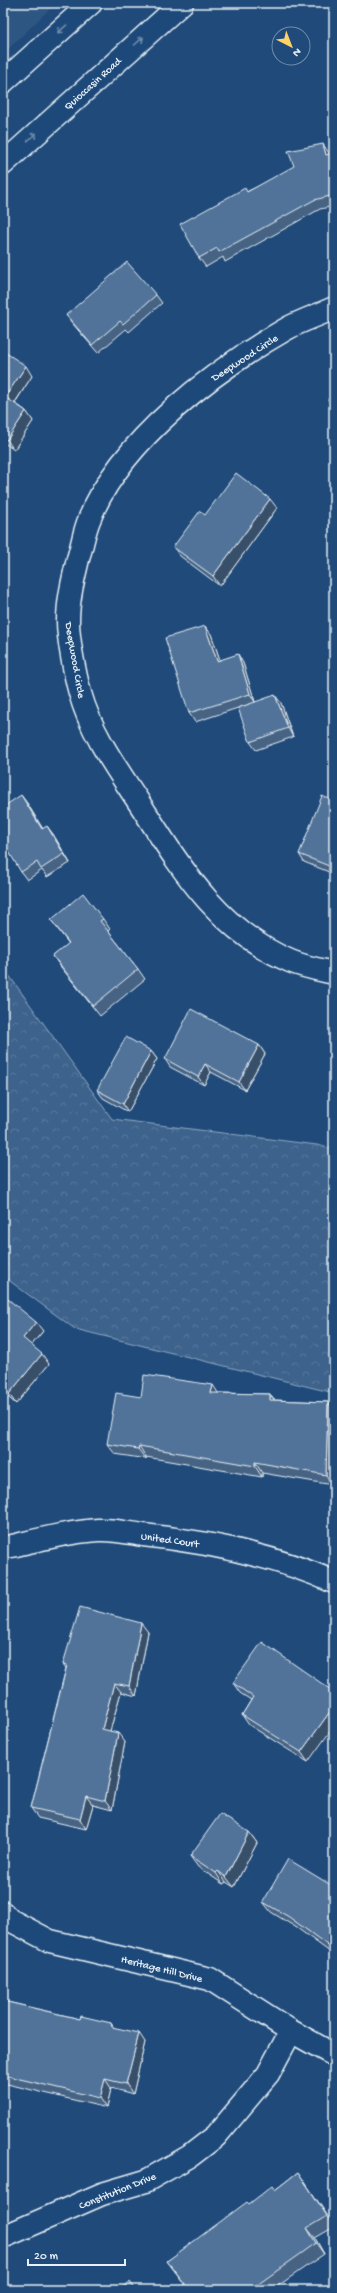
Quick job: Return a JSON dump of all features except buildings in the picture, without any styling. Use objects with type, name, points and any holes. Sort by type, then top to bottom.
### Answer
[{"type":"street","points":[[3,82],[91,3]]},
{"type":"street","name":"Quioccasin Road","points":[[3,164],[182,3]]},
{"type":"street","name":"Deepwood Circle","points":[[334,308],[290,327],[228,366],[186,399],[158,424],[131,452],[109,483],[89,519],[71,587],[68,623],[80,693],[99,739],[157,831],[201,895],[221,916],[268,951],[292,962],[334,973]]},
{"type":"street","name":"United Court","points":[[3,1548],[44,1539],[99,1530],[170,1538],[232,1548],[296,1565],[334,1582]]},
{"type":"street","name":"Heritage Hill Drive","points":[[3,1913],[10,1920],[50,1941],[210,1979],[291,2031],[334,2055]]},
{"type":"street","name":"Constitution Drive","points":[[3,2237],[102,2194],[146,2181],[190,2156],[216,2136],[268,2074],[291,2031]]},
{"type":"shaded area","points":[[3,3],[56,3],[3,54]]},
{"type":"green space","points":[[3,967],[112,1119],[317,1145],[334,1149],[334,1393],[75,1329],[3,1276]]}]
